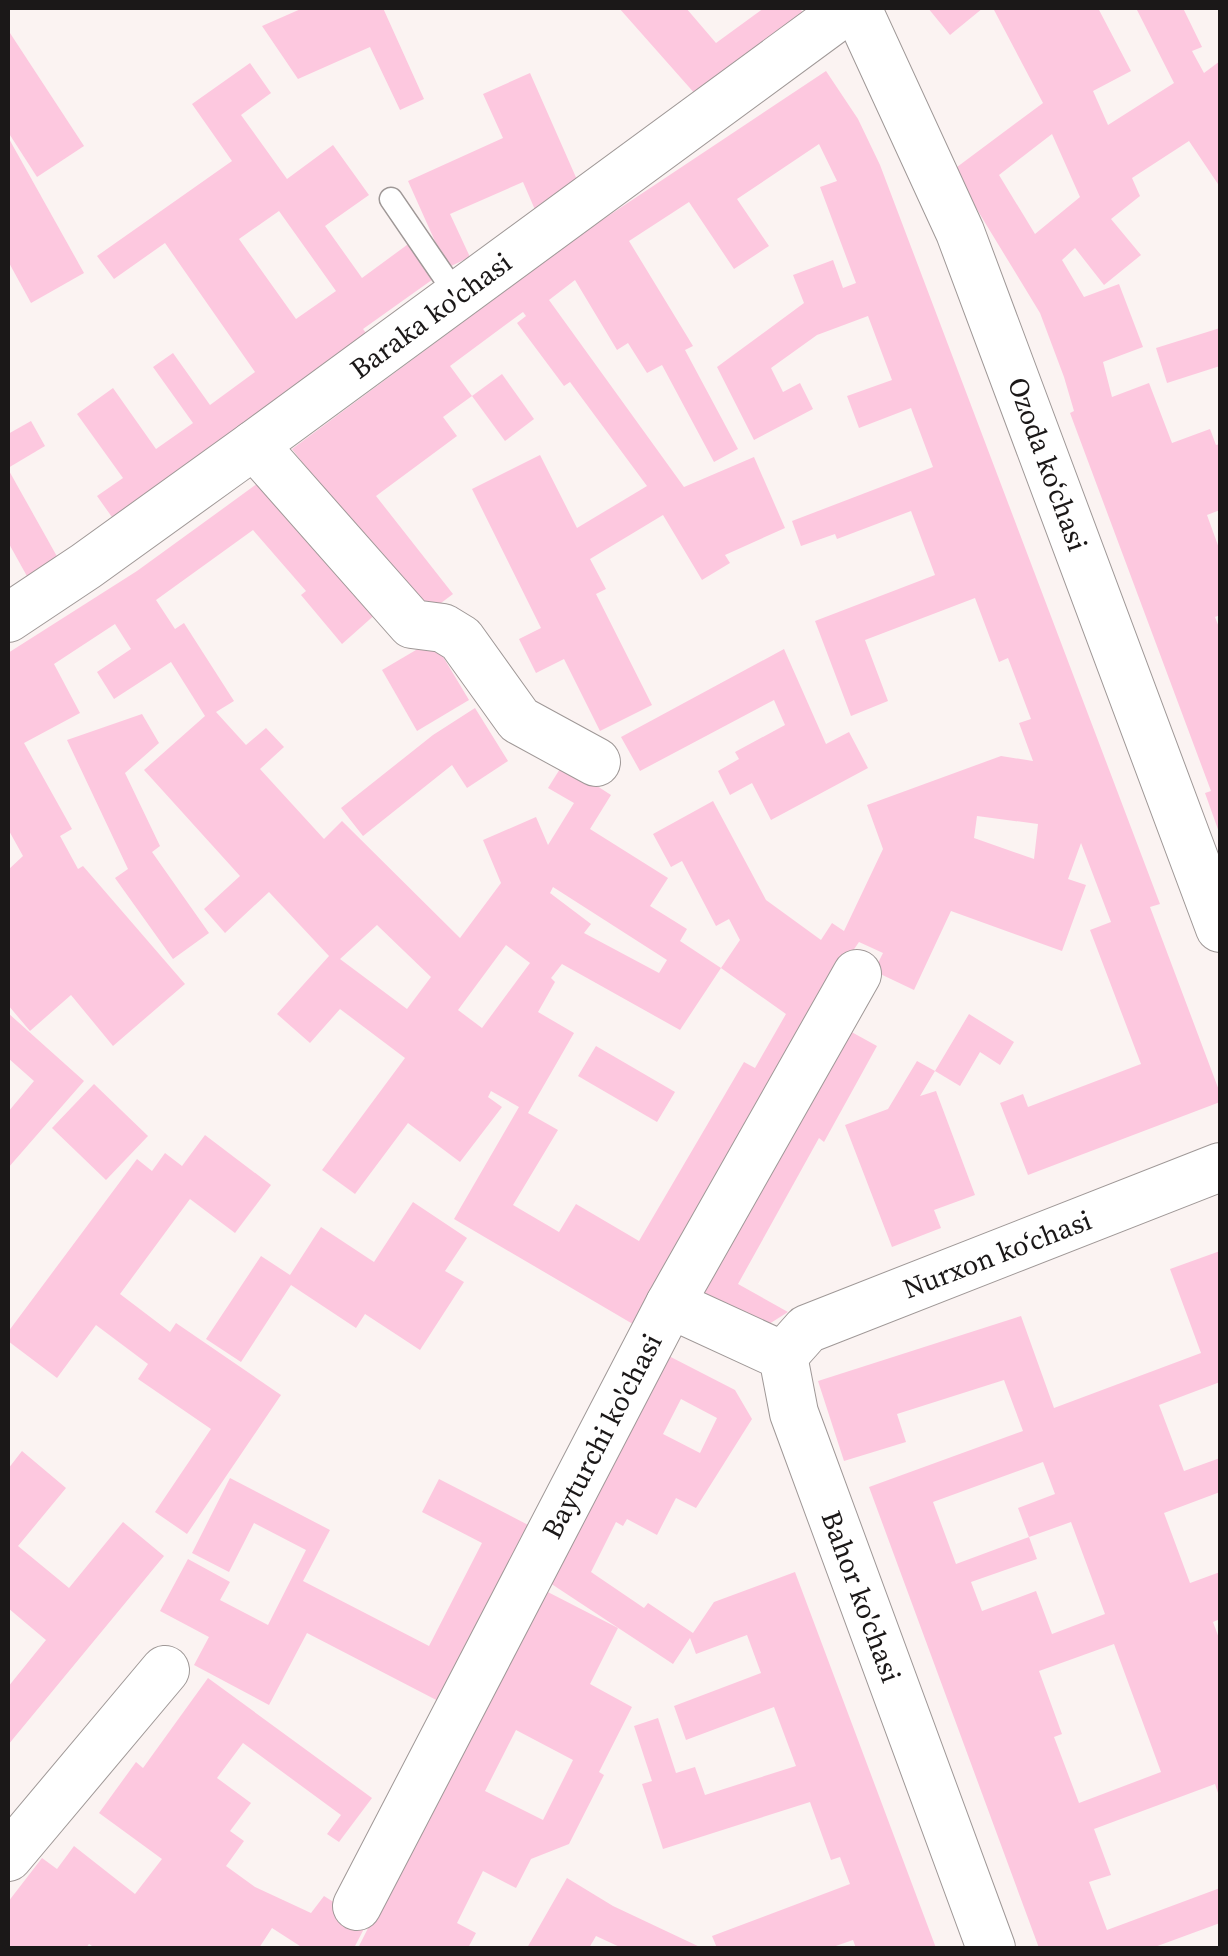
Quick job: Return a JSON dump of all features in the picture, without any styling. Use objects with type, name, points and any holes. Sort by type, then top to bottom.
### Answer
[{"type":"street","name":"Baraka ko'chasi","points":[[8,618],[254,445],[849,8]]},
{"type":"street","name":"Ozoda koʻchasi","points":[[858,8],[960,232],[1220,928]]},
{"type":"street","points":[[254,445],[412,624],[442,628],[462,639],[519,720],[596,762]]},
{"type":"street","name":"Bayturchi ko'chasi","points":[[357,1906],[670,1304],[857,974]]},
{"type":"street","name":"Nurxon koʻchasi","points":[[783,1356],[807,1329],[853,1309],[1220,1168]]},
{"type":"street","points":[[670,1304],[783,1356]]},
{"type":"street","name":"Bahor ko'chasi","points":[[783,1356],[794,1414],[991,1948]]},
{"type":"street","points":[[8,1857],[165,1670]]},
{"type":"lane","points":[[391,199],[458,296]]},
{"type":"building","points":[[303,8],[383,8],[424,99],[400,110],[370,47],[298,79],[262,26]]},
{"type":"building","points":[[619,8],[686,8],[716,43],[764,8],[799,8],[810,20],[704,104]]},
{"type":"building","points":[[928,8],[983,8],[950,35]]},
{"type":"building","points":[[993,8],[1098,8],[1131,71],[1093,91],[1108,125],[1174,83],[1136,8],[1183,8],[1202,47],[1192,51],[1204,73],[1220,61],[1220,187],[1189,141],[1132,178],[1140,196],[1111,219],[1141,255],[1104,285],[1075,248],[1062,260],[1084,297],[1119,284],[1143,347],[1103,362],[1112,397],[1149,383],[1172,443],[1210,429],[1216,445],[1220,444],[1220,510],[1207,515],[1220,551],[1220,615],[1215,617],[1220,630],[1220,835],[1205,793],[1211,791],[1070,413],[1074,411],[1064,377],[1040,313],[953,170],[1043,103]],"holes":[[[1052,134],[1080,197],[1035,234],[999,175]]]},
{"type":"building","points":[[8,30],[84,146],[37,177],[8,132]]},
{"type":"building","points":[[250,63],[271,93],[241,115],[287,179],[333,145],[369,195],[325,226],[362,278],[411,242],[436,277],[363,329],[369,337],[114,520],[97,496],[123,478],[77,414],[113,388],[156,449],[193,423],[153,367],[173,353],[210,405],[255,372],[165,243],[114,279],[97,256],[232,161],[192,104]],"holes":[[[279,211],[336,291],[296,319],[239,239]]]},
{"type":"building","points":[[826,71],[858,119],[880,165],[1160,904],[1150,907],[1220,1093],[1220,1102],[1028,1175],[1000,1103],[1023,1094],[1028,1107],[1141,1064],[1090,930],[1111,922],[1081,843],[1068,879],[1086,885],[1062,951],[951,911],[914,990],[874,971],[883,953],[859,942],[821,997],[643,1330],[454,1219],[519,1107],[491,1091],[488,1097],[502,1107],[460,1162],[408,1123],[355,1194],[322,1170],[405,1058],[340,1009],[310,1043],[277,1014],[329,956],[269,892],[225,933],[204,909],[240,876],[144,770],[205,716],[171,662],[114,699],[97,672],[131,649],[115,624],[54,664],[80,713],[24,743],[72,829],[60,836],[78,869],[83,866],[185,984],[113,1046],[71,995],[30,1031],[8,1005],[8,870],[23,856],[8,829],[8,653],[137,571],[272,473],[387,604],[342,644],[301,595],[306,591],[253,530],[156,600],[175,629],[184,623],[234,701],[216,712],[246,745],[266,728],[284,747],[260,769],[324,839],[342,821],[460,938],[501,883],[483,840],[536,817],[548,845],[574,803],[548,788],[563,764],[611,795],[590,829],[668,878],[650,906],[687,929],[680,941],[721,968],[740,940],[729,919],[716,926],[682,861],[671,867],[653,834],[713,801],[766,900],[821,940],[832,923],[844,931],[883,849],[867,805],[1001,756],[1033,761],[1019,723],[1031,719],[1008,658],[999,662],[975,598],[865,640],[888,701],[851,716],[815,621],[935,575],[911,511],[837,539],[835,534],[801,546],[792,521],[933,467],[911,408],[859,428],[847,396],[892,380],[868,316],[817,335],[771,368],[783,392],[800,383],[813,409],[754,440],[717,367],[804,303],[793,275],[833,260],[843,288],[856,283],[820,187],[837,181],[819,144],[737,199],[769,246],[734,269],[689,202],[629,241],[693,346],[685,350],[738,449],[714,462],[662,365],[647,373],[628,343],[617,350],[575,280],[549,300],[684,487],[754,457],[785,528],[725,555],[730,563],[702,580],[663,515],[590,559],[606,589],[596,594],[652,705],[600,731],[564,659],[536,673],[519,639],[541,628],[472,489],[540,455],[577,528],[647,486],[570,382],[564,386],[517,323],[526,316],[523,312],[450,366],[472,396],[443,417],[457,436],[376,496],[453,594],[421,618],[292,449],[587,230]],"holes":[[[977,816],[1038,824],[1034,859],[974,838]],[[553,887],[667,960],[659,973],[584,933],[591,924],[550,893]],[[377,925],[431,977],[407,1009],[340,959]],[[506,945],[530,963],[482,1028],[458,1010]],[[562,964],[680,1030],[721,968],[786,1014],[755,1068],[744,1062],[639,1241],[576,1204],[559,1232],[513,1205],[558,1130],[528,1113],[574,1033],[538,1012],[555,982],[551,978]]]},
{"type":"building","points":[[530,73],[582,191],[536,212],[523,182],[450,214],[470,257],[447,268],[408,181],[503,138],[483,94]]},
{"type":"building","points":[[8,137],[84,273],[31,303],[8,261]]},
{"type":"building","points":[[1220,328],[1220,366],[1167,383],[1156,348]]},
{"type":"building","points":[[502,374],[534,419],[505,441],[472,396]]},
{"type":"building","points":[[31,421],[45,446],[8,468],[8,434]]},
{"type":"building","points":[[8,469],[59,560],[28,578],[8,542]]},
{"type":"building","points":[[433,640],[469,700],[417,731],[382,670]]},
{"type":"building","points":[[784,649],[826,744],[849,732],[868,768],[771,820],[752,783],[730,795],[718,771],[739,759],[735,752],[785,725],[774,700],[640,771],[621,737]]},
{"type":"building","points":[[475,708],[508,761],[467,788],[452,765],[363,836],[341,808],[433,735]]},
{"type":"building","points":[[142,714],[159,743],[125,773],[160,846],[152,852],[209,933],[173,959],[115,878],[128,869],[67,740]]},
{"type":"building","points":[[8,1013],[84,1081],[8,1168],[8,1112],[34,1081],[8,1058]]},
{"type":"building","points":[[969,1014],[1014,1042],[1000,1065],[980,1052],[960,1086],[935,1071]]},
{"type":"building","points":[[837,1024],[877,1046],[824,1142],[819,1138],[738,1284],[788,1312],[750,1336],[684,1300]]},
{"type":"building","points":[[596,1046],[675,1092],[657,1122],[578,1076]]},
{"type":"building","points":[[917,1061],[935,1071],[920,1096],[936,1091],[975,1195],[934,1210],[941,1228],[892,1247],[845,1125],[888,1109]]},
{"type":"building","points":[[94,1084],[148,1136],[106,1180],[52,1128]]},
{"type":"building","points":[[205,1135],[271,1185],[235,1233],[190,1199],[120,1294],[170,1332],[176,1323],[281,1395],[187,1534],[155,1512],[211,1429],[138,1379],[148,1364],[96,1325],[57,1378],[8,1341],[8,1332],[137,1159],[152,1171],[165,1153],[182,1166]]},
{"type":"building","points":[[413,1202],[467,1238],[445,1271],[464,1282],[420,1350],[365,1314],[356,1328],[291,1285],[241,1362],[206,1339],[261,1256],[290,1275],[321,1227],[374,1262]]},
{"type":"building","points":[[1220,1251],[1220,1382],[1159,1405],[1184,1471],[1220,1458],[1220,1492],[1164,1513],[1190,1583],[1220,1572],[1220,1619],[1213,1622],[1220,1641],[1220,1799],[1215,1784],[1094,1829],[1111,1875],[1089,1882],[1107,1930],[1220,1888],[1220,1923],[1152,1948],[1039,1948],[869,1487],[1023,1431],[1004,1380],[897,1414],[906,1442],[844,1461],[818,1381],[1021,1316],[1054,1408],[1201,1353],[1170,1269]],"holes":[[[1043,1462],[1055,1494],[1018,1508],[1029,1537],[956,1564],[933,1502]],[[1071,1522],[1105,1614],[1052,1634],[1036,1591],[982,1611],[971,1582],[1037,1559],[1029,1537]],[[1114,1644],[1161,1772],[1079,1803],[1054,1737],[1062,1734],[1039,1671]]]},
{"type":"building","points":[[663,1353],[735,1390],[752,1419],[696,1508],[676,1498],[657,1535],[627,1519],[623,1526],[616,1522],[591,1572],[644,1608],[648,1603],[693,1633],[714,1602],[795,1572],[936,1948],[856,1948],[853,1940],[830,1948],[717,1948],[712,1936],[850,1884],[840,1857],[831,1860],[810,1802],[663,1849],[642,1784],[652,1781],[634,1726],[658,1718],[676,1773],[695,1767],[705,1795],[796,1766],[774,1707],[686,1740],[674,1706],[761,1673],[747,1635],[696,1654],[690,1638],[673,1664],[550,1583]],"holes":[[[681,1399],[717,1418],[700,1453],[663,1434]]]},
{"type":"building","points":[[22,1451],[66,1488],[18,1546],[69,1588],[123,1522],[164,1556],[8,1745],[8,1687],[46,1640],[8,1608],[8,1469]]},
{"type":"building","points":[[230,1478],[330,1530],[303,1581],[429,1646],[482,1543],[422,1512],[439,1479],[534,1528],[444,1704],[307,1633],[269,1705],[194,1665],[209,1637],[160,1611],[188,1559],[230,1582],[220,1600],[268,1625],[306,1550],[254,1523],[229,1572],[192,1553]]},
{"type":"building","points":[[540,1588],[618,1628],[590,1684],[632,1707],[569,1844],[531,1859],[516,1888],[483,1871],[457,1923],[476,1933],[468,1948],[358,1948]],"holes":[[[516,1730],[573,1760],[543,1820],[485,1791]]]},
{"type":"building","points":[[208,1678],[372,1798],[339,1842],[327,1834],[341,1815],[243,1743],[217,1778],[251,1803],[230,1831],[244,1841],[226,1866],[255,1887],[311,1913],[324,1896],[367,1923],[354,1948],[303,1948],[272,1928],[259,1948],[95,1948],[89,1944],[86,1948],[8,1948],[8,1902],[42,1858],[57,1869],[74,1846],[135,1894],[162,1859],[99,1813],[136,1762],[143,1768]]},
{"type":"building","points":[[567,1878],[613,1906],[702,1948],[622,1948],[596,1936],[589,1948],[527,1948]]}]
